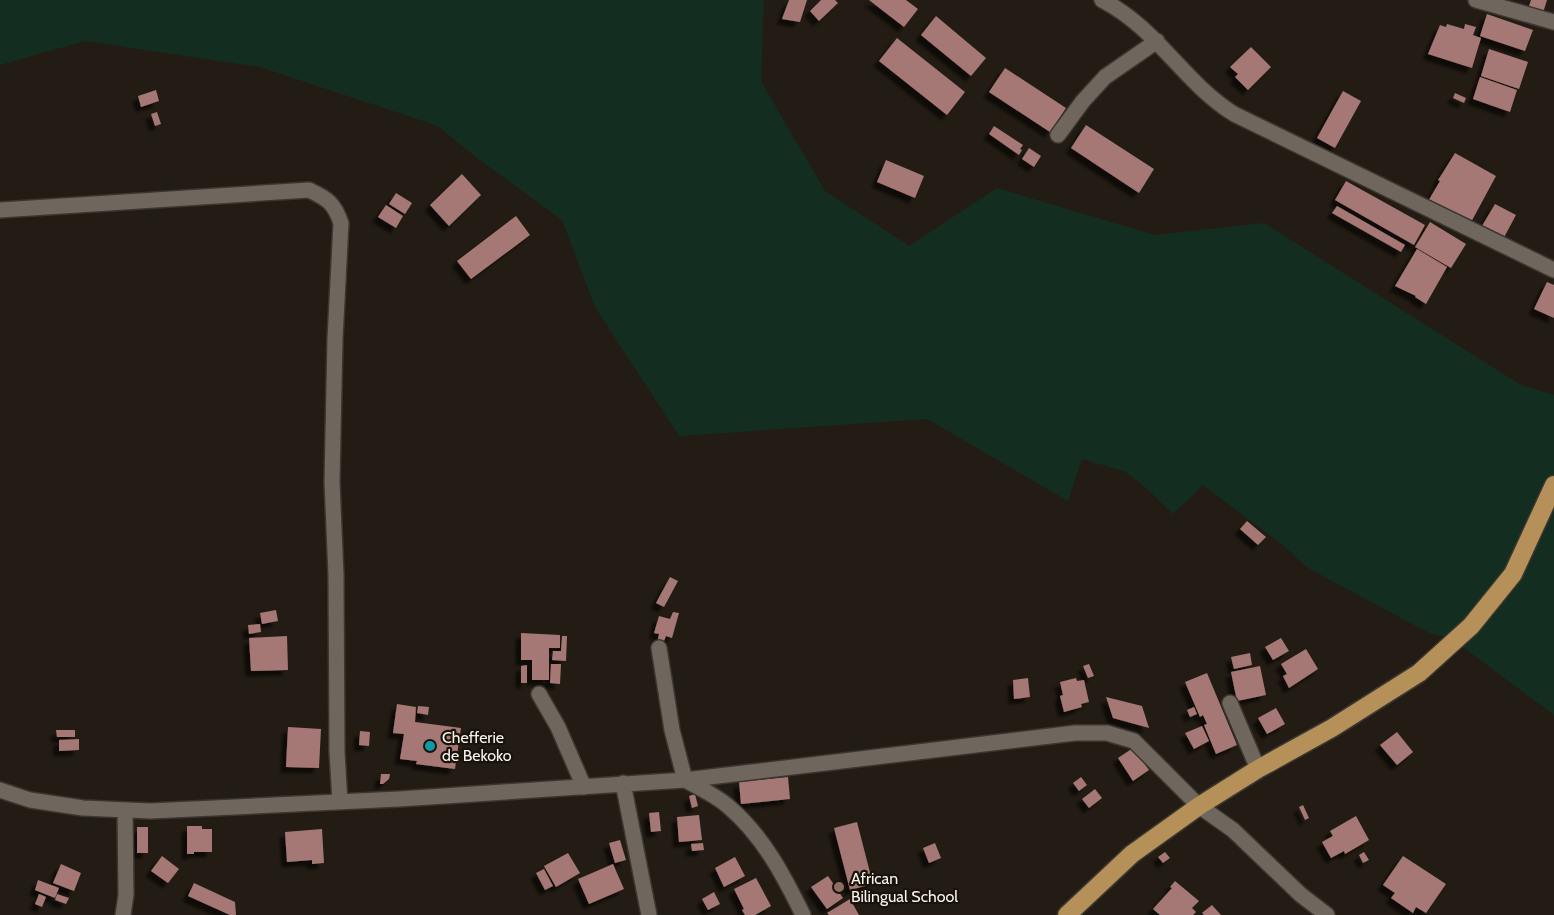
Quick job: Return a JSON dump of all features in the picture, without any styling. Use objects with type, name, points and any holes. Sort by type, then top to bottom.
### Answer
[{"type":"main road","points":[[1067,915],[1132,854],[1199,806],[1258,769],[1332,728],[1419,673],[1471,626],[1513,574],[1554,485]]},
{"type":"street","points":[[1102,0],[1137,22],[1203,90],[1234,114],[1554,270]]},
{"type":"street","points":[[1476,0],[1554,22]]},
{"type":"street","points":[[1058,135],[1083,101],[1105,77],[1156,41]]},
{"type":"street","points":[[0,210],[309,190],[325,197],[336,208],[341,223],[335,339],[332,482],[340,802]]},
{"type":"street","points":[[659,648],[672,730],[685,780],[728,806],[750,827],[766,848],[803,915]]},
{"type":"street","points":[[539,694],[558,727],[584,787]]},
{"type":"street","points":[[1230,703],[1258,769]]},
{"type":"street","points":[[0,790],[30,800],[83,808],[150,811],[340,802],[685,780],[1075,733],[1107,733],[1134,741],[1199,806],[1233,830],[1301,894],[1327,915]]},
{"type":"street","points":[[623,783],[650,915]]},
{"type":"street","points":[[123,915],[126,895],[125,810]]},
{"type":"green space","points":[[0,0],[764,0],[761,81],[825,191],[909,246],[997,188],[1155,235],[1264,223],[1521,385],[1554,395],[1554,715],[1452,639],[1429,633],[1308,568],[1283,545],[1203,485],[1173,514],[1144,486],[1124,471],[1082,459],[1068,501],[927,419],[679,436],[595,307],[562,220],[473,155],[438,126],[260,67],[85,41],[0,65]]},
{"type":"building","points":[[789,0],[807,0],[800,22],[782,19]]},
{"type":"building","points":[[821,0],[835,0],[838,3],[819,21],[810,11]]},
{"type":"building","points":[[869,0],[906,0],[918,9],[904,27]]},
{"type":"building","points":[[1531,0],[1547,0],[1542,16],[1527,12]]},
{"type":"building","points":[[1487,14],[1533,30],[1525,51],[1480,36]]},
{"type":"building","points":[[936,16],[986,58],[971,76],[921,35]]},
{"type":"building","points":[[1447,24],[1464,29],[1465,24],[1476,27],[1473,35],[1481,38],[1472,68],[1428,54],[1440,25],[1446,27]]},
{"type":"building","points":[[897,38],[965,92],[947,115],[879,61]]},
{"type":"building","points":[[1251,47],[1271,67],[1248,90],[1235,77],[1238,74],[1230,67]]},
{"type":"building","points":[[1489,49],[1528,62],[1519,89],[1481,76]]},
{"type":"building","points":[[1005,68],[1066,108],[1050,132],[989,92]]},
{"type":"building","points":[[1480,77],[1517,90],[1510,112],[1473,99]]},
{"type":"building","points":[[156,90],[159,101],[141,107],[138,96]]},
{"type":"building","points":[[1343,91],[1361,101],[1335,148],[1317,138]]},
{"type":"building","points":[[1455,93],[1466,98],[1464,103],[1453,98]]},
{"type":"building","points":[[157,112],[161,124],[155,126],[151,114]]},
{"type":"building","points":[[1086,125],[1154,169],[1139,193],[1071,148]]},
{"type":"building","points":[[994,126],[1023,145],[1019,155],[989,134]]},
{"type":"building","points":[[1029,148],[1041,156],[1034,167],[1022,159]]},
{"type":"building","points":[[1455,153],[1496,176],[1469,226],[1427,203]]},
{"type":"building","points":[[886,160],[924,176],[915,198],[877,182]]},
{"type":"building","points":[[462,174],[481,195],[449,226],[430,205]]},
{"type":"building","points":[[1346,181],[1425,225],[1414,245],[1335,200]]},
{"type":"building","points":[[396,193],[412,203],[405,214],[389,204]]},
{"type":"building","points":[[1495,204],[1516,215],[1501,243],[1479,231]]},
{"type":"building","points":[[386,205],[403,216],[396,228],[378,217]]},
{"type":"building","points":[[1337,206],[1405,245],[1401,252],[1332,213]]},
{"type":"building","points":[[516,216],[530,235],[471,279],[457,261]]},
{"type":"building","points":[[1430,222],[1466,244],[1451,268],[1415,247]]},
{"type":"building","points":[[1417,249],[1447,267],[1426,304],[1416,296],[1395,286]]},
{"type":"building","points":[[1547,282],[1554,285],[1554,318],[1534,309]]},
{"type":"building","points":[[1247,521],[1266,537],[1258,545],[1240,529]]},
{"type":"building","points":[[670,577],[678,581],[664,607],[656,603]]},
{"type":"building","points":[[276,610],[278,621],[262,624],[260,613]]},
{"type":"building","points":[[673,612],[679,613],[672,638],[666,636],[664,641],[658,639],[659,634],[654,633],[659,616],[670,619]]},
{"type":"building","points":[[260,624],[261,632],[249,634],[248,625]]},
{"type":"building","points":[[521,633],[560,635],[560,648],[549,648],[549,680],[532,680],[532,660],[521,660]]},
{"type":"building","points":[[287,636],[288,670],[251,671],[249,638]]},
{"type":"building","points":[[562,636],[567,636],[566,661],[552,660],[553,651],[561,651]]},
{"type":"building","points":[[1281,638],[1289,651],[1273,660],[1265,647]]},
{"type":"building","points":[[1306,649],[1318,669],[1289,688],[1283,676],[1287,674],[1281,664]]},
{"type":"building","points":[[1250,653],[1252,665],[1234,669],[1231,657]]},
{"type":"building","points":[[551,664],[561,664],[560,684],[550,683]]},
{"type":"building","points":[[1089,664],[1094,676],[1088,678],[1083,666]]},
{"type":"building","points":[[527,665],[527,683],[521,683],[521,666]]},
{"type":"building","points":[[1260,666],[1266,695],[1237,701],[1231,672]]},
{"type":"building","points":[[1207,673],[1237,745],[1216,754],[1204,725],[1207,724],[1203,715],[1200,717],[1185,682]]},
{"type":"building","points":[[1028,678],[1030,697],[1014,699],[1013,680]]},
{"type":"building","points":[[1076,678],[1077,681],[1084,680],[1089,702],[1081,704],[1082,707],[1064,712],[1060,696],[1063,695],[1060,682]]},
{"type":"building","points":[[1106,697],[1142,706],[1149,728],[1113,718]]},
{"type":"building","name":"Chefferie de Bekoko","points":[[397,704],[416,707],[415,722],[461,728],[455,769],[416,764],[417,761],[400,759],[404,734],[393,733]]},
{"type":"building","points":[[418,706],[429,707],[428,715],[417,713]]},
{"type":"building","points":[[1194,707],[1197,714],[1190,717],[1187,710]]},
{"type":"building","points":[[1276,708],[1285,724],[1267,734],[1258,718]]},
{"type":"building","points":[[1202,726],[1209,741],[1194,749],[1185,733]]},
{"type":"building","points":[[288,727],[321,729],[319,768],[286,767]]},
{"type":"building","points":[[56,730],[75,730],[75,737],[57,737]]},
{"type":"building","points":[[360,731],[370,732],[369,746],[359,745]]},
{"type":"building","points":[[1397,732],[1413,752],[1397,765],[1380,745]]},
{"type":"building","points":[[79,739],[79,750],[59,751],[59,740]]},
{"type":"building","points":[[1133,748],[1149,770],[1133,781],[1118,758]]},
{"type":"building","points":[[381,774],[390,774],[389,779],[383,784],[380,784]]},
{"type":"building","points":[[788,777],[790,799],[741,804],[739,782]]},
{"type":"building","points":[[1081,777],[1087,785],[1079,791],[1073,783]]},
{"type":"building","points":[[1095,789],[1102,798],[1089,808],[1082,799]]},
{"type":"building","points":[[695,794],[698,806],[692,808],[689,796]]},
{"type":"building","points":[[1303,805],[1309,818],[1305,820],[1299,807]]},
{"type":"building","points":[[659,812],[661,831],[651,832],[649,813]]},
{"type":"building","points":[[699,815],[702,840],[679,842],[677,817]]},
{"type":"building","points":[[1356,816],[1369,840],[1345,854],[1344,851],[1331,858],[1322,842],[1333,836],[1330,831]]},
{"type":"building","points":[[857,822],[873,884],[850,890],[834,828]]},
{"type":"building","points":[[187,826],[212,829],[212,852],[187,854]]},
{"type":"building","points":[[137,827],[148,827],[148,853],[137,853]]},
{"type":"building","points":[[322,829],[324,863],[312,864],[312,860],[287,862],[285,832]]},
{"type":"building","points":[[620,840],[626,860],[615,863],[609,843]]},
{"type":"building","points":[[703,843],[704,850],[692,851],[691,844]]},
{"type":"building","points":[[935,843],[941,858],[929,863],[923,848]]},
{"type":"building","points":[[1165,852],[1170,858],[1163,863],[1158,857]]},
{"type":"building","points":[[1364,852],[1369,860],[1363,863],[1359,855]]},
{"type":"building","points":[[568,853],[580,873],[556,887],[544,866]]},
{"type":"building","points":[[162,856],[179,869],[168,883],[151,871]]},
{"type":"building","points":[[1403,856],[1446,884],[1426,913],[1416,907],[1413,913],[1391,898],[1395,893],[1383,885]]},
{"type":"building","points":[[735,857],[745,876],[724,887],[715,868]]},
{"type":"building","points":[[61,864],[81,873],[74,891],[53,883]]},
{"type":"building","points":[[613,864],[624,889],[589,904],[578,879]]},
{"type":"building","points":[[544,869],[553,886],[545,890],[536,873]]},
{"type":"building","points":[[828,876],[843,898],[827,909],[811,887]]},
{"type":"building","points":[[756,878],[771,906],[755,915],[745,915],[734,889]]},
{"type":"building","points":[[38,880],[59,888],[55,898],[35,890]]},
{"type":"building","points":[[1175,881],[1199,901],[1192,908],[1196,912],[1193,915],[1160,915],[1153,909],[1172,888],[1170,887]]},
{"type":"building","points":[[194,883],[235,902],[236,915],[230,915],[188,896]]},
{"type":"building","points":[[714,892],[720,904],[708,910],[702,899]]},
{"type":"building","points":[[39,894],[46,897],[42,907],[35,904]]},
{"type":"building","points":[[57,894],[69,898],[66,904],[55,900]]},
{"type":"building","points":[[850,899],[859,915],[829,915],[827,913]]},
{"type":"building","points":[[1212,905],[1221,915],[1202,913]]},
{"type":"place","name":"Chefferie de Bekoko","points":[[430,746]]},
{"type":"place","name":"African Bilingual School","points":[[839,887]]}]
